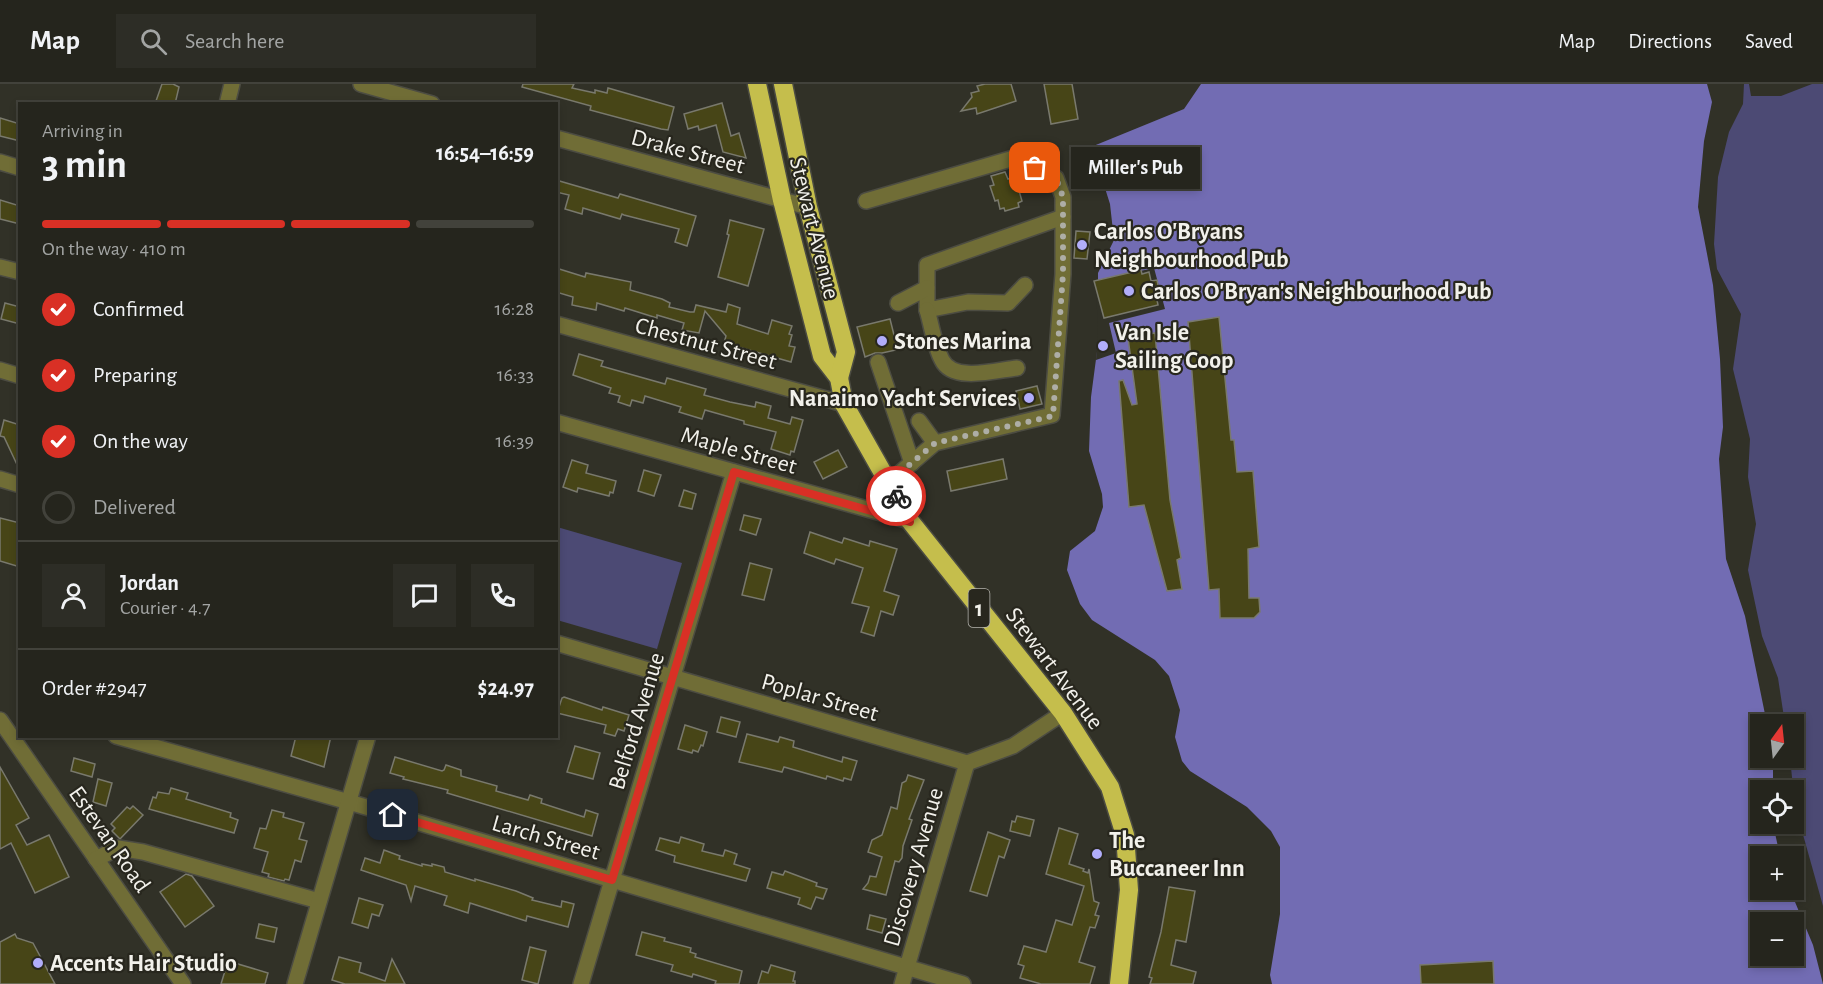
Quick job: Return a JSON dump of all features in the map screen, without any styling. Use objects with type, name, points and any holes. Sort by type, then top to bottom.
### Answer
[{"type":"highway","name":"Stewart Avenue","points":[[757,84],[782,200],[822,356],[839,378]]},
{"type":"highway","name":"Stewart Avenue","points":[[783,84],[808,207],[846,352],[839,378],[844,404],[910,522],[1063,713],[1110,787],[1125,835],[1130,890],[1119,984]]},
{"type":"highway","points":[[794,84],[800,166]]},
{"type":"street","points":[[228,102],[232,84]]},
{"type":"street","points":[[361,84],[425,102]]},
{"type":"street","name":"Drake Street","points":[[558,139],[808,207]]},
{"type":"street","points":[[866,201],[1014,158],[1056,178],[1063,197],[1063,274],[1053,416],[935,443],[888,483]]},
{"type":"street","points":[[0,162],[18,167]]},
{"type":"street","points":[[1017,368],[966,374],[952,371],[942,362],[927,310],[927,266],[1063,217]]},
{"type":"street","points":[[0,267],[18,272]]},
{"type":"street","points":[[927,310],[968,302],[1008,303],[1025,285]]},
{"type":"street","points":[[898,303],[927,288]]},
{"type":"street","name":"Chestnut Street","points":[[558,325],[844,404]]},
{"type":"street","points":[[878,362],[912,463]]},
{"type":"street","points":[[0,370],[18,374]]},
{"type":"street","points":[[919,421],[935,443]]},
{"type":"street","name":"Maple Street","points":[[558,423],[910,522]]},
{"type":"street","name":"Belford Avenue","points":[[581,984],[734,472]]},
{"type":"street","points":[[0,479],[18,484]]},
{"type":"street","name":"Poplar Street","points":[[558,644],[967,763]]},
{"type":"street","points":[[967,763],[1013,746],[1063,713]]},
{"type":"street","name":"Estevan Road","points":[[0,720],[18,739],[96,859],[183,984]]},
{"type":"street","name":"Larch Street","points":[[123,738],[349,802],[963,984]]},
{"type":"street","points":[[295,984],[367,738]]},
{"type":"street","name":"Discovery Avenue","points":[[902,984],[967,763]]},
{"type":"street","points":[[96,859],[118,848],[142,852],[319,901]]},
{"type":"shaded area","points":[[1201,84],[1707,84],[1712,102],[1704,141],[1698,207],[1713,285],[1720,359],[1723,427],[1719,459],[1726,559],[1745,616],[1765,714],[1750,714],[1750,768],[1773,768],[1773,780],[1750,780],[1750,834],[1775,834],[1778,846],[1750,846],[1750,900],[1794,900],[1799,912],[1750,912],[1750,966],[1804,966],[1804,923],[1813,945],[1823,984],[1272,984],[1270,975],[1280,914],[1280,847],[1271,831],[1247,807],[1190,771],[1182,761],[1175,737],[1180,710],[1169,676],[1155,660],[1092,620],[1080,604],[1067,570],[1070,551],[1095,531],[1103,507],[1102,494],[1089,451],[1091,397],[1098,344],[1098,273],[1114,240],[1110,204],[1104,185],[1086,176],[1078,164],[1086,149],[1184,109]]},
{"type":"shaded area","points":[[1744,84],[1749,84],[1751,96],[1781,96],[1812,84],[1823,84],[1823,906],[1803,834],[1804,780],[1792,780],[1791,768],[1804,768],[1804,714],[1783,714],[1778,678],[1762,636],[1748,570],[1756,524],[1748,477],[1750,439],[1733,369],[1741,314],[1717,269],[1714,244],[1718,177],[1729,132],[1743,104]]},
{"type":"shaded area","points":[[558,527],[682,563],[657,649],[558,620]]},
{"type":"pier","name":"Carlos O'Bryan's Neighbourhood Pub","points":[[1154,268],[1165,309],[1109,323],[1116,353],[1096,360],[1098,323],[1095,281]]},
{"type":"building","points":[[162,84],[173,84],[179,87],[175,102],[156,101]]},
{"type":"building","points":[[523,84],[574,84],[572,88],[595,93],[595,90],[607,93],[608,88],[674,107],[668,130],[661,129],[590,110],[591,106],[522,87]]},
{"type":"building","points":[[1011,84],[1016,101],[977,114],[976,108],[961,111],[972,97],[971,93],[979,91],[977,86]]},
{"type":"building","points":[[1044,84],[1072,84],[1078,119],[1051,124]]},
{"type":"building","points":[[722,103],[731,136],[739,133],[746,158],[723,152],[716,125],[699,130],[698,126],[688,129],[684,114]]},
{"type":"building","points":[[0,118],[18,123],[18,140],[0,136]]},
{"type":"building","points":[[1005,172],[1008,179],[1015,177],[1022,201],[1018,203],[1019,207],[1005,211],[1004,208],[1000,209],[998,200],[995,201],[990,186],[994,185],[991,176]]},
{"type":"building","points":[[558,181],[618,198],[620,194],[696,216],[687,246],[675,242],[679,229],[622,214],[620,219],[583,208],[582,214],[565,209],[569,195],[558,192]]},
{"type":"building","points":[[0,200],[18,205],[18,224],[0,219]]},
{"type":"building","points":[[730,220],[764,229],[748,286],[718,277],[729,235],[727,234]]},
{"type":"building","name":"Carlos O'Bryans Neighbourhood Pub","points":[[1076,231],[1090,232],[1087,259],[1074,258]]},
{"type":"building","points":[[558,269],[585,277],[586,273],[631,282],[630,290],[662,299],[670,303],[669,307],[690,312],[694,312],[696,305],[726,312],[728,304],[740,308],[737,324],[768,334],[772,320],[792,326],[789,346],[795,347],[791,362],[724,343],[726,336],[705,311],[699,333],[682,330],[684,323],[657,315],[657,318],[625,308],[624,311],[597,303],[596,310],[572,305],[573,297],[558,293]]},
{"type":"building","name":"Carlos O'Bryan's Neighbourhood Pub","points":[[1141,270],[1142,274],[1149,272],[1151,281],[1157,280],[1160,294],[1156,295],[1158,305],[1104,318],[1094,281]]},
{"type":"building","points":[[5,303],[18,306],[18,323],[1,319]]},
{"type":"building","points":[[1219,317],[1231,440],[1234,440],[1237,472],[1253,471],[1259,547],[1248,549],[1249,598],[1259,598],[1260,612],[1254,618],[1220,618],[1219,589],[1209,590],[1188,322]]},
{"type":"building","name":"Stones Marina","points":[[890,319],[894,335],[901,333],[905,348],[865,357],[857,327]]},
{"type":"building","points":[[1155,333],[1170,500],[1181,558],[1177,560],[1182,589],[1167,591],[1144,505],[1129,507],[1119,381],[1123,380],[1132,405],[1137,404],[1128,338]]},
{"type":"building","points":[[579,354],[603,361],[601,366],[665,384],[667,378],[706,389],[704,395],[755,407],[756,402],[771,406],[768,418],[790,424],[792,417],[803,420],[794,452],[791,451],[790,455],[771,449],[776,432],[744,424],[744,421],[705,410],[702,419],[679,412],[681,407],[645,396],[643,403],[632,400],[630,406],[618,402],[620,396],[609,393],[611,388],[573,375]]},
{"type":"building","name":"Nanaimo Yacht Services","points":[[1037,386],[1042,404],[1020,409],[1016,391]]},
{"type":"building","points":[[4,420],[18,424],[18,467],[4,437],[0,436]]},
{"type":"building","points":[[838,450],[847,467],[823,479],[814,462]]},
{"type":"building","points":[[1003,459],[1007,479],[951,491],[947,471]]},
{"type":"building","points":[[572,460],[588,465],[586,473],[616,481],[613,493],[610,492],[609,496],[578,488],[577,492],[563,487]]},
{"type":"building","points":[[644,470],[661,475],[654,496],[638,491]]},
{"type":"building","points":[[684,490],[696,494],[692,509],[679,506]]},
{"type":"building","points":[[744,515],[761,519],[756,535],[740,530]]},
{"type":"building","points":[[0,518],[18,522],[18,566],[0,561]]},
{"type":"building","points":[[810,532],[842,543],[844,538],[869,546],[870,541],[897,549],[884,591],[899,596],[893,615],[881,611],[874,636],[861,632],[869,607],[852,603],[863,568],[836,559],[834,564],[804,553]]},
{"type":"building","points":[[750,563],[772,569],[764,600],[742,595]]},
{"type":"building","points":[[562,698],[629,715],[624,731],[618,729],[615,736],[604,733],[606,725],[558,713]]},
{"type":"building","points":[[721,717],[740,722],[736,737],[717,732]]},
{"type":"building","points":[[685,725],[707,732],[703,746],[701,745],[698,752],[693,750],[692,753],[678,749]]},
{"type":"building","points":[[747,734],[778,742],[780,737],[794,741],[793,747],[842,762],[843,757],[857,761],[851,780],[844,778],[843,781],[827,776],[826,779],[784,767],[782,772],[739,762]]},
{"type":"building","points":[[296,738],[331,738],[324,767],[291,756]]},
{"type":"building","points":[[575,746],[600,753],[593,779],[567,772]]},
{"type":"building","points":[[395,757],[442,771],[446,765],[461,770],[461,776],[497,786],[496,791],[528,800],[530,795],[542,799],[541,803],[584,817],[586,810],[598,814],[592,836],[447,793],[448,790],[403,779],[404,777],[390,773]]},
{"type":"building","points":[[74,758],[95,764],[92,777],[71,771]]},
{"type":"building","points":[[0,767],[29,818],[16,825],[27,845],[49,835],[69,877],[35,893],[11,843],[0,849]]},
{"type":"building","points":[[908,775],[924,780],[909,819],[912,820],[903,846],[902,858],[899,862],[895,861],[886,895],[863,889],[870,876],[876,877],[882,857],[868,852],[872,840],[882,835],[891,807],[897,809],[902,783],[906,781]]},
{"type":"building","points":[[98,779],[112,783],[106,806],[93,802]]},
{"type":"building","points":[[171,788],[188,793],[186,799],[231,813],[230,817],[238,820],[234,833],[149,809],[153,797],[156,798],[158,792],[169,794]]},
{"type":"building","points":[[133,806],[143,815],[120,839],[112,831],[115,828],[111,824],[127,807],[130,809]]},
{"type":"building","points":[[272,810],[284,813],[283,817],[304,823],[299,839],[307,841],[301,862],[295,860],[289,880],[268,877],[269,874],[262,872],[268,852],[254,848],[260,828],[266,829]]},
{"type":"building","points":[[1017,816],[1034,820],[1030,836],[1010,831],[1012,821],[1015,822]]},
{"type":"building","points":[[1059,828],[1078,834],[1069,864],[1084,869],[1083,871],[1088,873],[1089,869],[1094,901],[1099,903],[1095,915],[1099,916],[1095,928],[1090,927],[1079,962],[1095,967],[1090,984],[1041,984],[1020,978],[1024,966],[1018,964],[1024,946],[1046,952],[1056,920],[1072,925],[1084,886],[1046,874]]},
{"type":"building","points":[[988,832],[1010,840],[1004,858],[999,856],[987,896],[970,891]]},
{"type":"building","points":[[681,837],[704,844],[702,851],[723,856],[725,850],[737,854],[734,864],[750,869],[746,881],[674,862],[675,856],[656,850],[660,838],[679,843]]},
{"type":"building","points":[[384,850],[400,856],[399,859],[422,866],[422,864],[432,866],[432,864],[444,867],[445,872],[516,891],[533,898],[532,900],[561,907],[562,901],[574,904],[568,927],[527,916],[526,921],[470,903],[468,913],[444,905],[447,896],[415,886],[411,901],[406,885],[361,870],[365,858],[380,863]]},
{"type":"building","points":[[785,871],[827,889],[823,899],[816,897],[811,909],[798,904],[800,898],[767,888],[772,872],[783,875]]},
{"type":"building","points":[[186,874],[192,876],[214,906],[185,927],[160,892]]},
{"type":"building","points":[[1169,887],[1195,891],[1186,942],[1176,940],[1171,965],[1196,972],[1193,984],[1150,984],[1152,978],[1149,977],[1161,932]]},
{"type":"building","points":[[359,898],[383,905],[379,916],[372,914],[368,928],[352,923]]},
{"type":"building","points":[[870,915],[886,919],[882,933],[867,929]]},
{"type":"building","points":[[259,924],[277,928],[274,942],[256,938]]},
{"type":"building","points":[[642,932],[691,948],[690,952],[696,954],[695,957],[742,971],[739,984],[715,984],[716,981],[693,974],[692,977],[671,971],[673,965],[636,955]]},
{"type":"building","points":[[15,934],[17,938],[33,943],[55,984],[0,984],[0,942]]},
{"type":"building","points":[[530,947],[546,951],[538,984],[522,980]]},
{"type":"building","points":[[339,957],[361,963],[359,972],[385,981],[392,959],[405,984],[345,984],[332,980]]},
{"type":"building","points":[[228,961],[268,973],[265,984],[221,984]]},
{"type":"building","points":[[1493,961],[1494,984],[1421,984],[1420,965]]},
{"type":"building","points":[[771,965],[795,972],[793,981],[795,984],[758,984],[762,971],[768,973]]},
{"type":"way so far","points":[[896,496],[888,483],[935,443],[1053,416],[1063,274],[1063,197],[1056,178],[1035,168]]},
{"type":"place","name":"Miller's Pub","points":[[1035,168]]},
{"type":"place","name":"Carlos O'Bryans Neighbourhood Pub","points":[[1082,245]]},
{"type":"place","name":"Carlos O'Bryan's Neighbourhood Pub","points":[[1129,291]]},
{"type":"place","name":"Stones Marina","points":[[882,341]]},
{"type":"place","name":"Van Isle Sailing Coop","points":[[1103,346]]},
{"type":"place","name":"Nanaimo Yacht Services","points":[[1029,398]]},
{"type":"place","name":"The Buccaneer Inn","points":[[1097,854]]},
{"type":"place","name":"Accents Hair Studio","points":[[38,963]]},
{"type":"route","points":[[393,815],[612,880],[734,472],[910,522],[896,496]]}]
